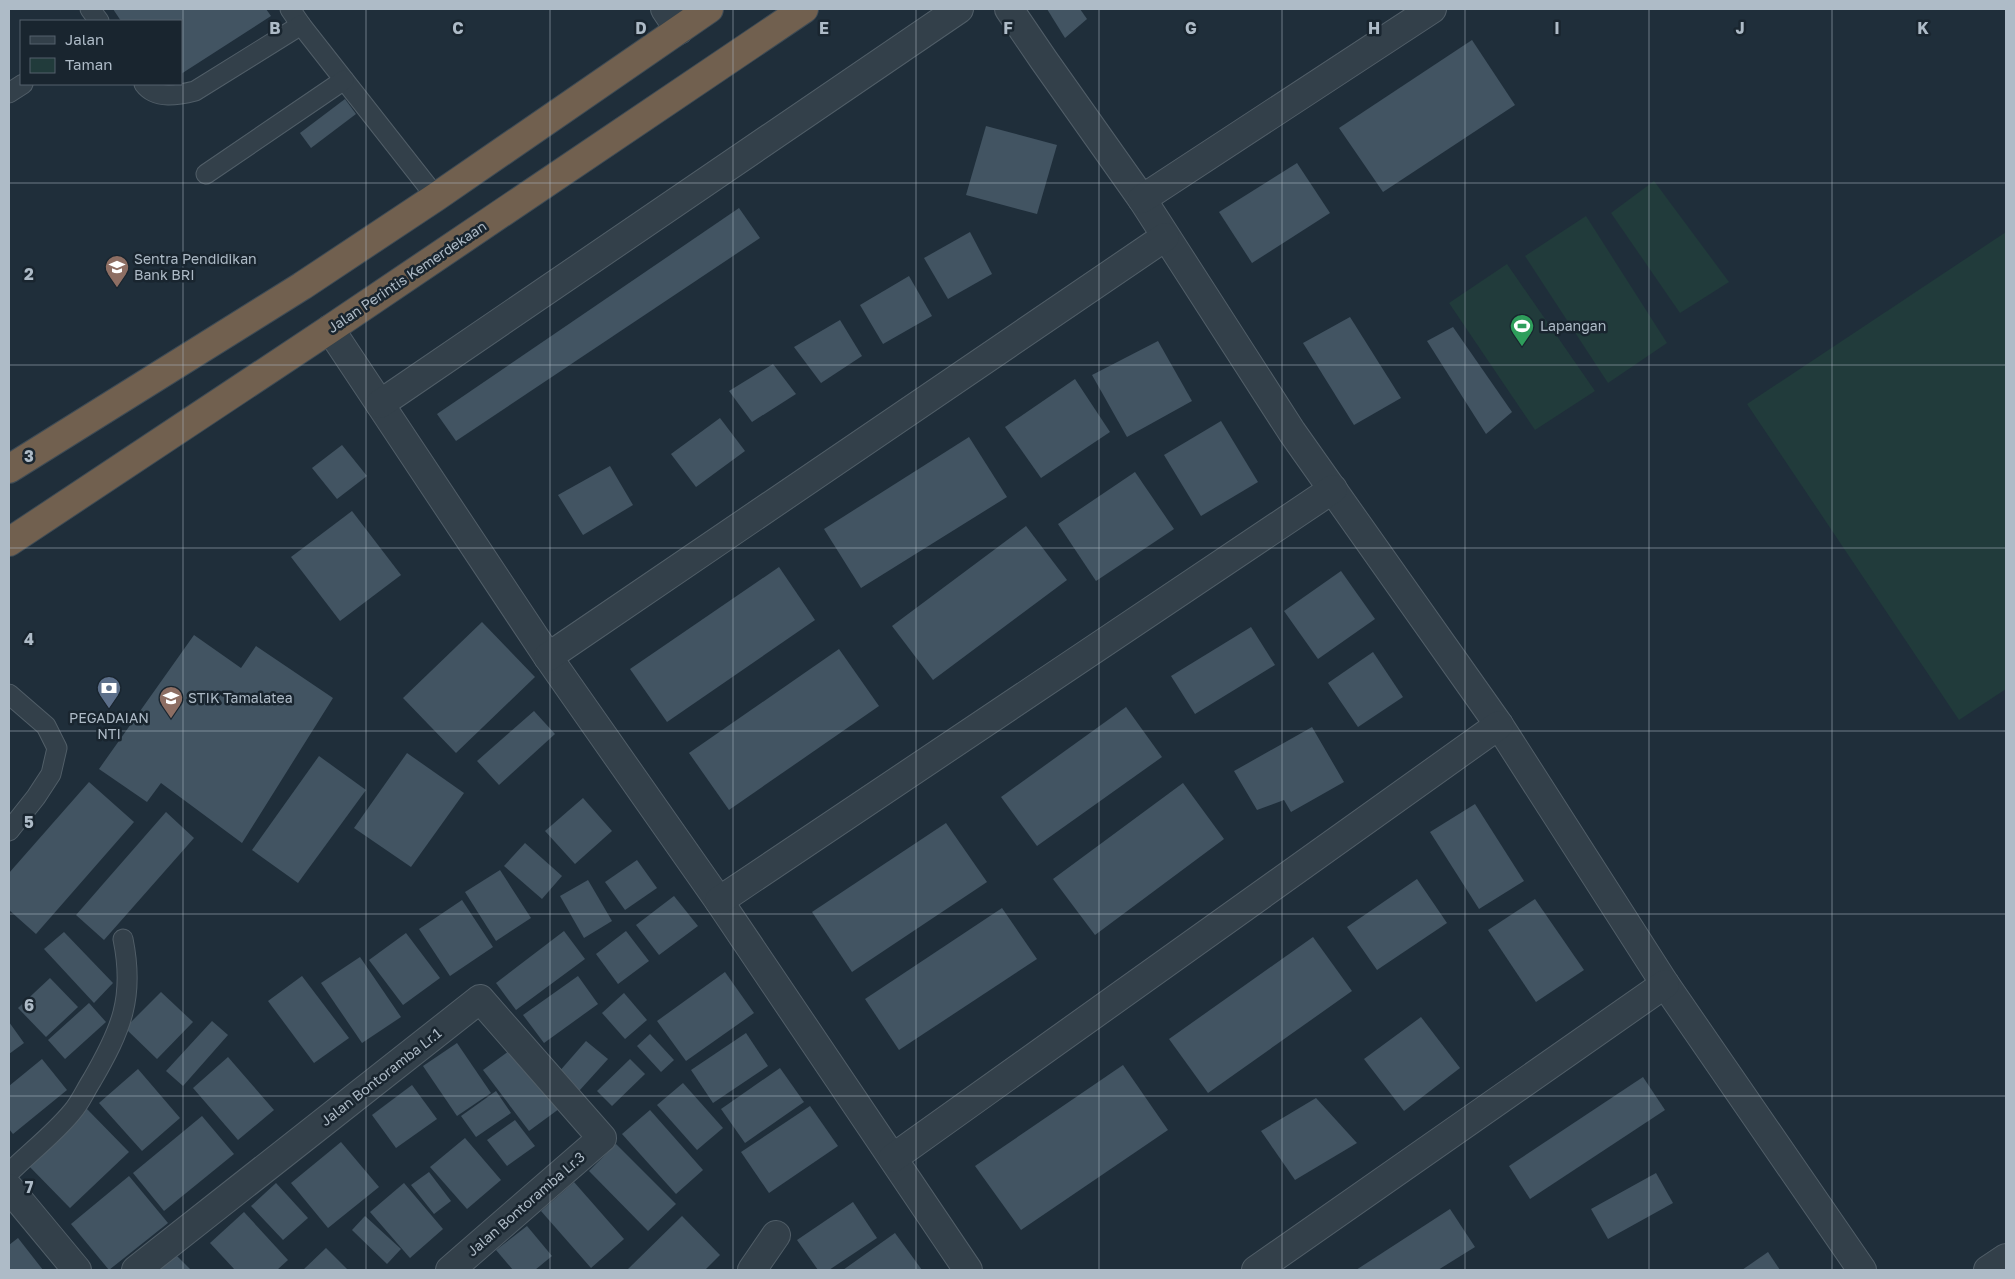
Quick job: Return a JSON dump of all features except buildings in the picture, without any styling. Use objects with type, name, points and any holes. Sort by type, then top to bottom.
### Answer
[{"type":"highway","points":[[9,469],[302,286],[436,197],[672,19],[709,9]]},
{"type":"highway","name":"Jalan Perintis Kemerdekaan","points":[[9,542],[330,329],[804,9]]},
{"type":"street","points":[[380,404],[959,9]]},
{"type":"street","points":[[1010,9],[1142,199],[1292,432],[1499,725],[1665,984],[1862,1270]]},
{"type":"street","points":[[1142,199],[1432,9]]},
{"type":"street","points":[[548,657],[1165,237]]},
{"type":"street","points":[[330,329],[548,657],[719,901],[968,1270]]},
{"type":"street","points":[[719,901],[1333,489]]},
{"type":"street","points":[[893,1158],[1499,725]]},
{"type":"street","points":[[1256,1270],[1665,984]]},
{"type":"street","name":"Jalan Bontoramba Lr.1","points":[[136,1270],[480,999],[602,1138]]},
{"type":"street","name":"Jalan Bontoramba Lr.3","points":[[450,1270],[602,1138]]},
{"type":"street","points":[[9,1188],[77,1270]]},
{"type":"street","points":[[752,1270],[776,1235]]},
{"type":"street","points":[[1988,1270],[2006,1258]]},
{"type":"lane","points":[[90,9],[98,20]]},
{"type":"lane","points":[[290,9],[436,197]]},
{"type":"lane","points":[[145,85],[162,95],[179,96],[196,91],[301,25]]},
{"type":"lane","points":[[206,174],[344,80]]},
{"type":"lane","points":[[9,93],[21,85]]},
{"type":"lane","points":[[9,694],[46,726],[57,748],[51,774],[36,797],[9,831]]},
{"type":"lane","points":[[9,1173],[71,1114],[110,1047],[126,1005],[128,983],[127,958],[123,940]]},
{"type":"green space","points":[[1654,181],[1729,282],[1680,313],[1611,213]]},
{"type":"green space","name":"Lapangan","points":[[1586,216],[1667,343],[1608,383],[1525,256]]},
{"type":"green space","points":[[2006,232],[2006,689],[1959,720],[1747,404]]},
{"type":"green space","name":"Lapangan","points":[[1507,264],[1595,391],[1535,430],[1449,303]]},
{"type":"place","name":"Sentra Pendidikan Bank BRI","points":[[117,288]]},
{"type":"place","name":"Lapangan","points":[[1522,347]]},
{"type":"place","name":"PEGADAIAN NTI","points":[[109,709]]},
{"type":"place","name":"STIK Tamalatea","points":[[171,719]]}]
